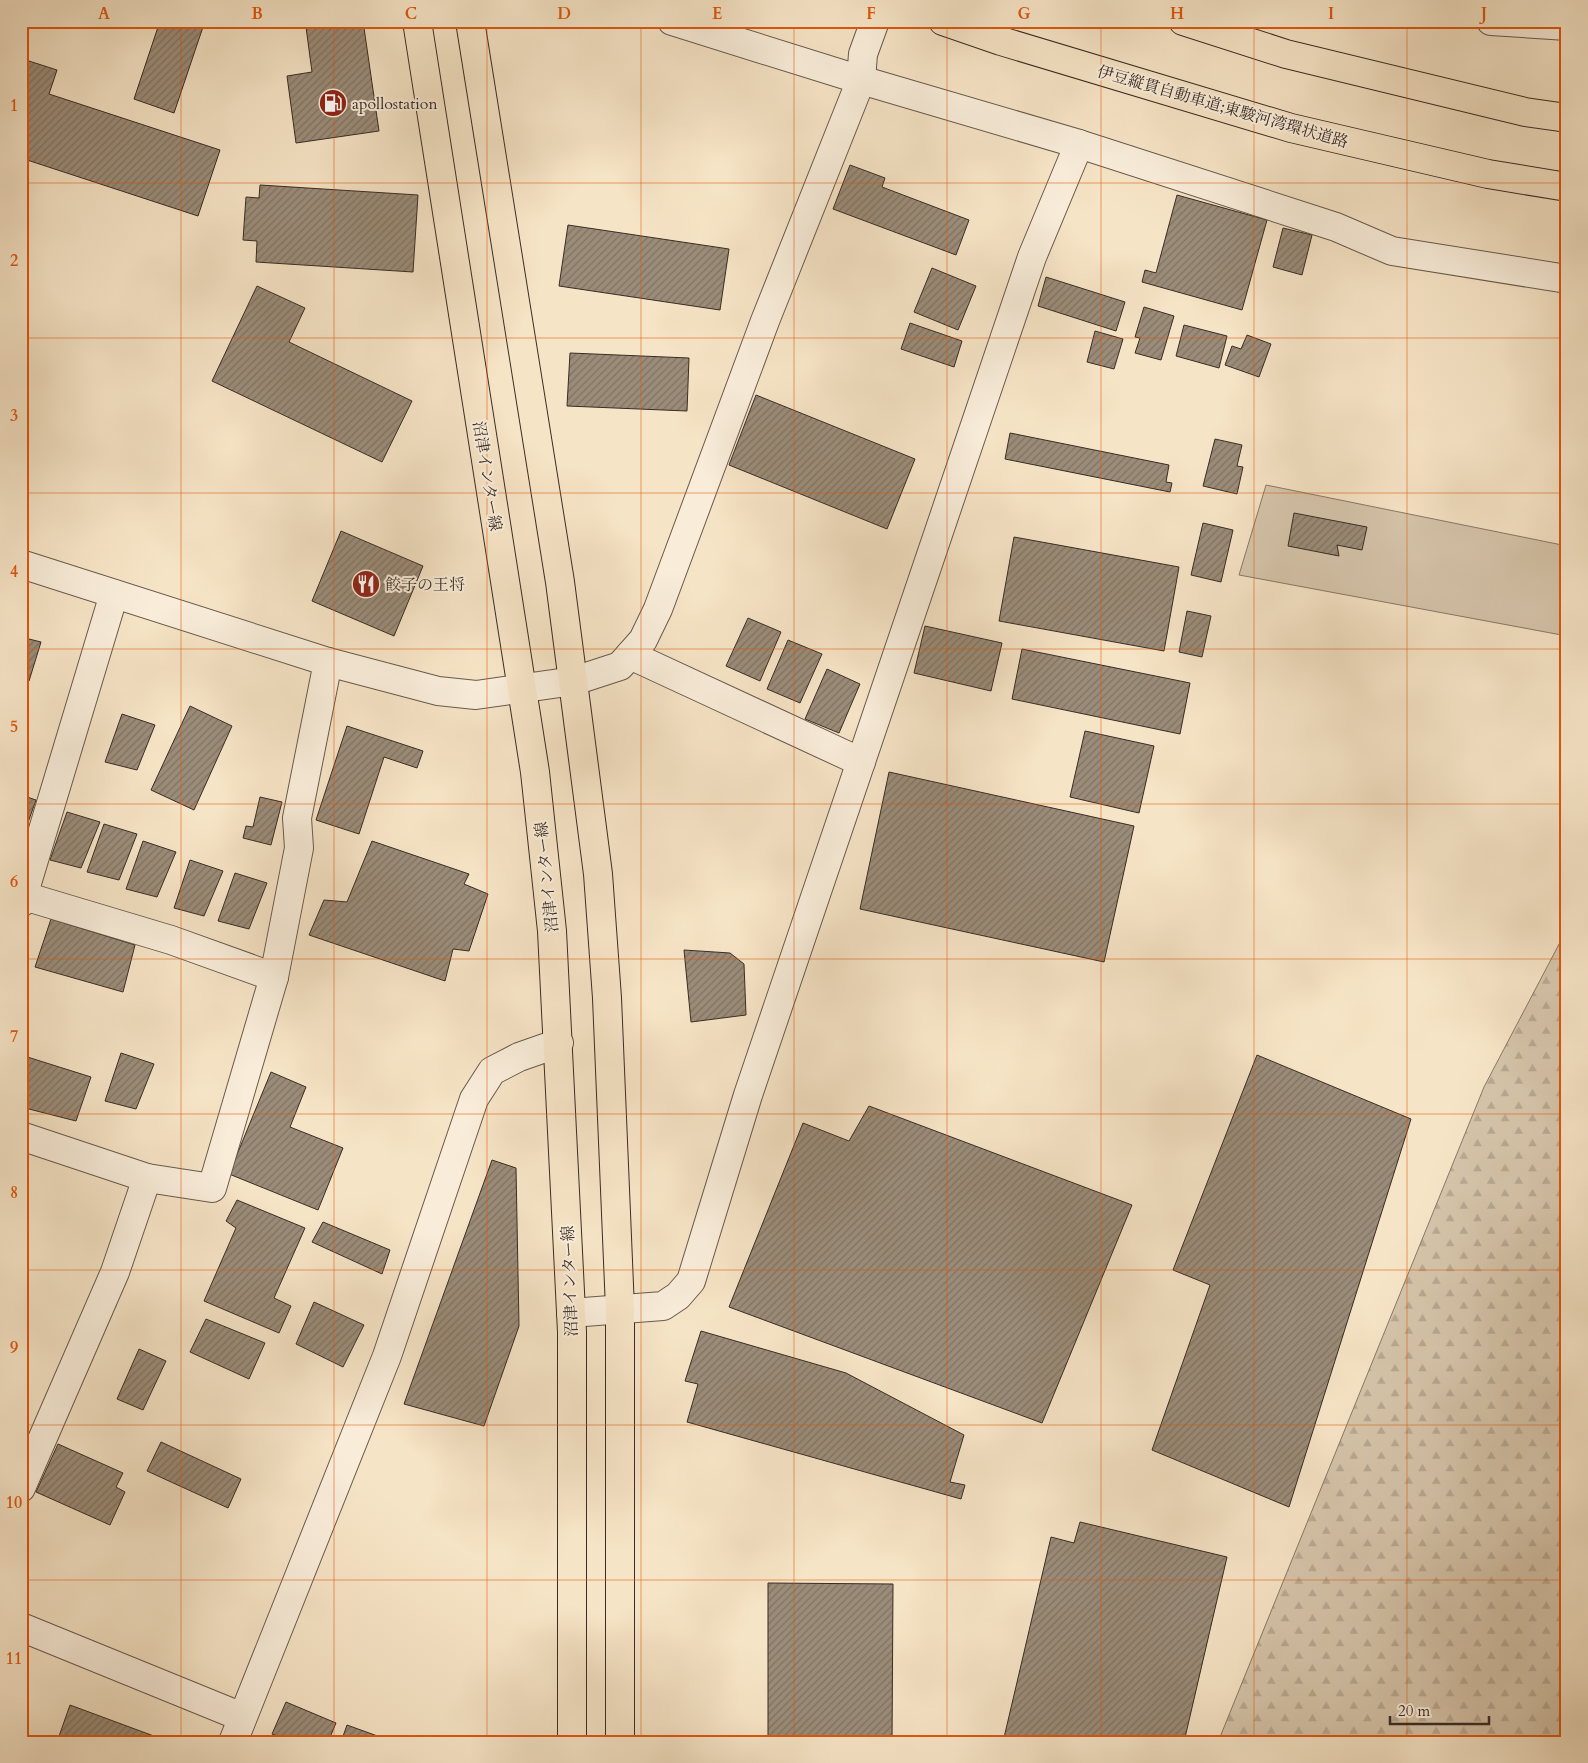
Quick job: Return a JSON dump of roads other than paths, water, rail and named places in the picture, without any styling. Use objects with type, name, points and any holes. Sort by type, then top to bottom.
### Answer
[{"type":"main road","name":"沼津インター線","points":[[417,21],[535,772],[550,911],[559,1043],[571,1314],[572,1742]]},
{"type":"main road","points":[[470,21],[574,681],[601,912],[607,998],[620,1309],[620,1742]]},
{"type":"main road","name":"伊豆縦貫自動車道;東駿河湾環状道路","points":[[943,21],[1001,41],[1290,128],[1488,174],[1567,187]]},
{"type":"main road","points":[[1182,21],[1286,54],[1525,112],[1567,118]]},
{"type":"street","points":[[672,21],[862,67],[1079,144],[1336,227],[1392,251],[1567,279]]},
{"type":"street","points":[[21,564],[328,662],[438,691],[476,695],[522,690],[574,681],[620,666],[644,640],[658,609],[862,67],[875,21]]},
{"type":"street","points":[[1491,21],[1567,26]]},
{"type":"street","points":[[571,1314],[663,1306],[678,1296],[691,1281],[748,1095],[1032,257],[1079,144]]},
{"type":"street","points":[[114,594],[22,899],[171,940],[274,977]]},
{"type":"street","points":[[630,655],[861,762]]},
{"type":"street","points":[[21,1136],[146,1178],[212,1188],[274,977],[299,848],[297,818],[328,662]]},
{"type":"street","points":[[21,1627],[237,1729],[387,1356],[474,1099],[492,1071],[519,1057],[559,1043]]},
{"type":"street","points":[[21,1488],[115,1272],[146,1178]]},
{"type":"place","name":"apollostation","points":[[333,103]]},
{"type":"place","name":"餃子の王将","points":[[366,584]]}]
